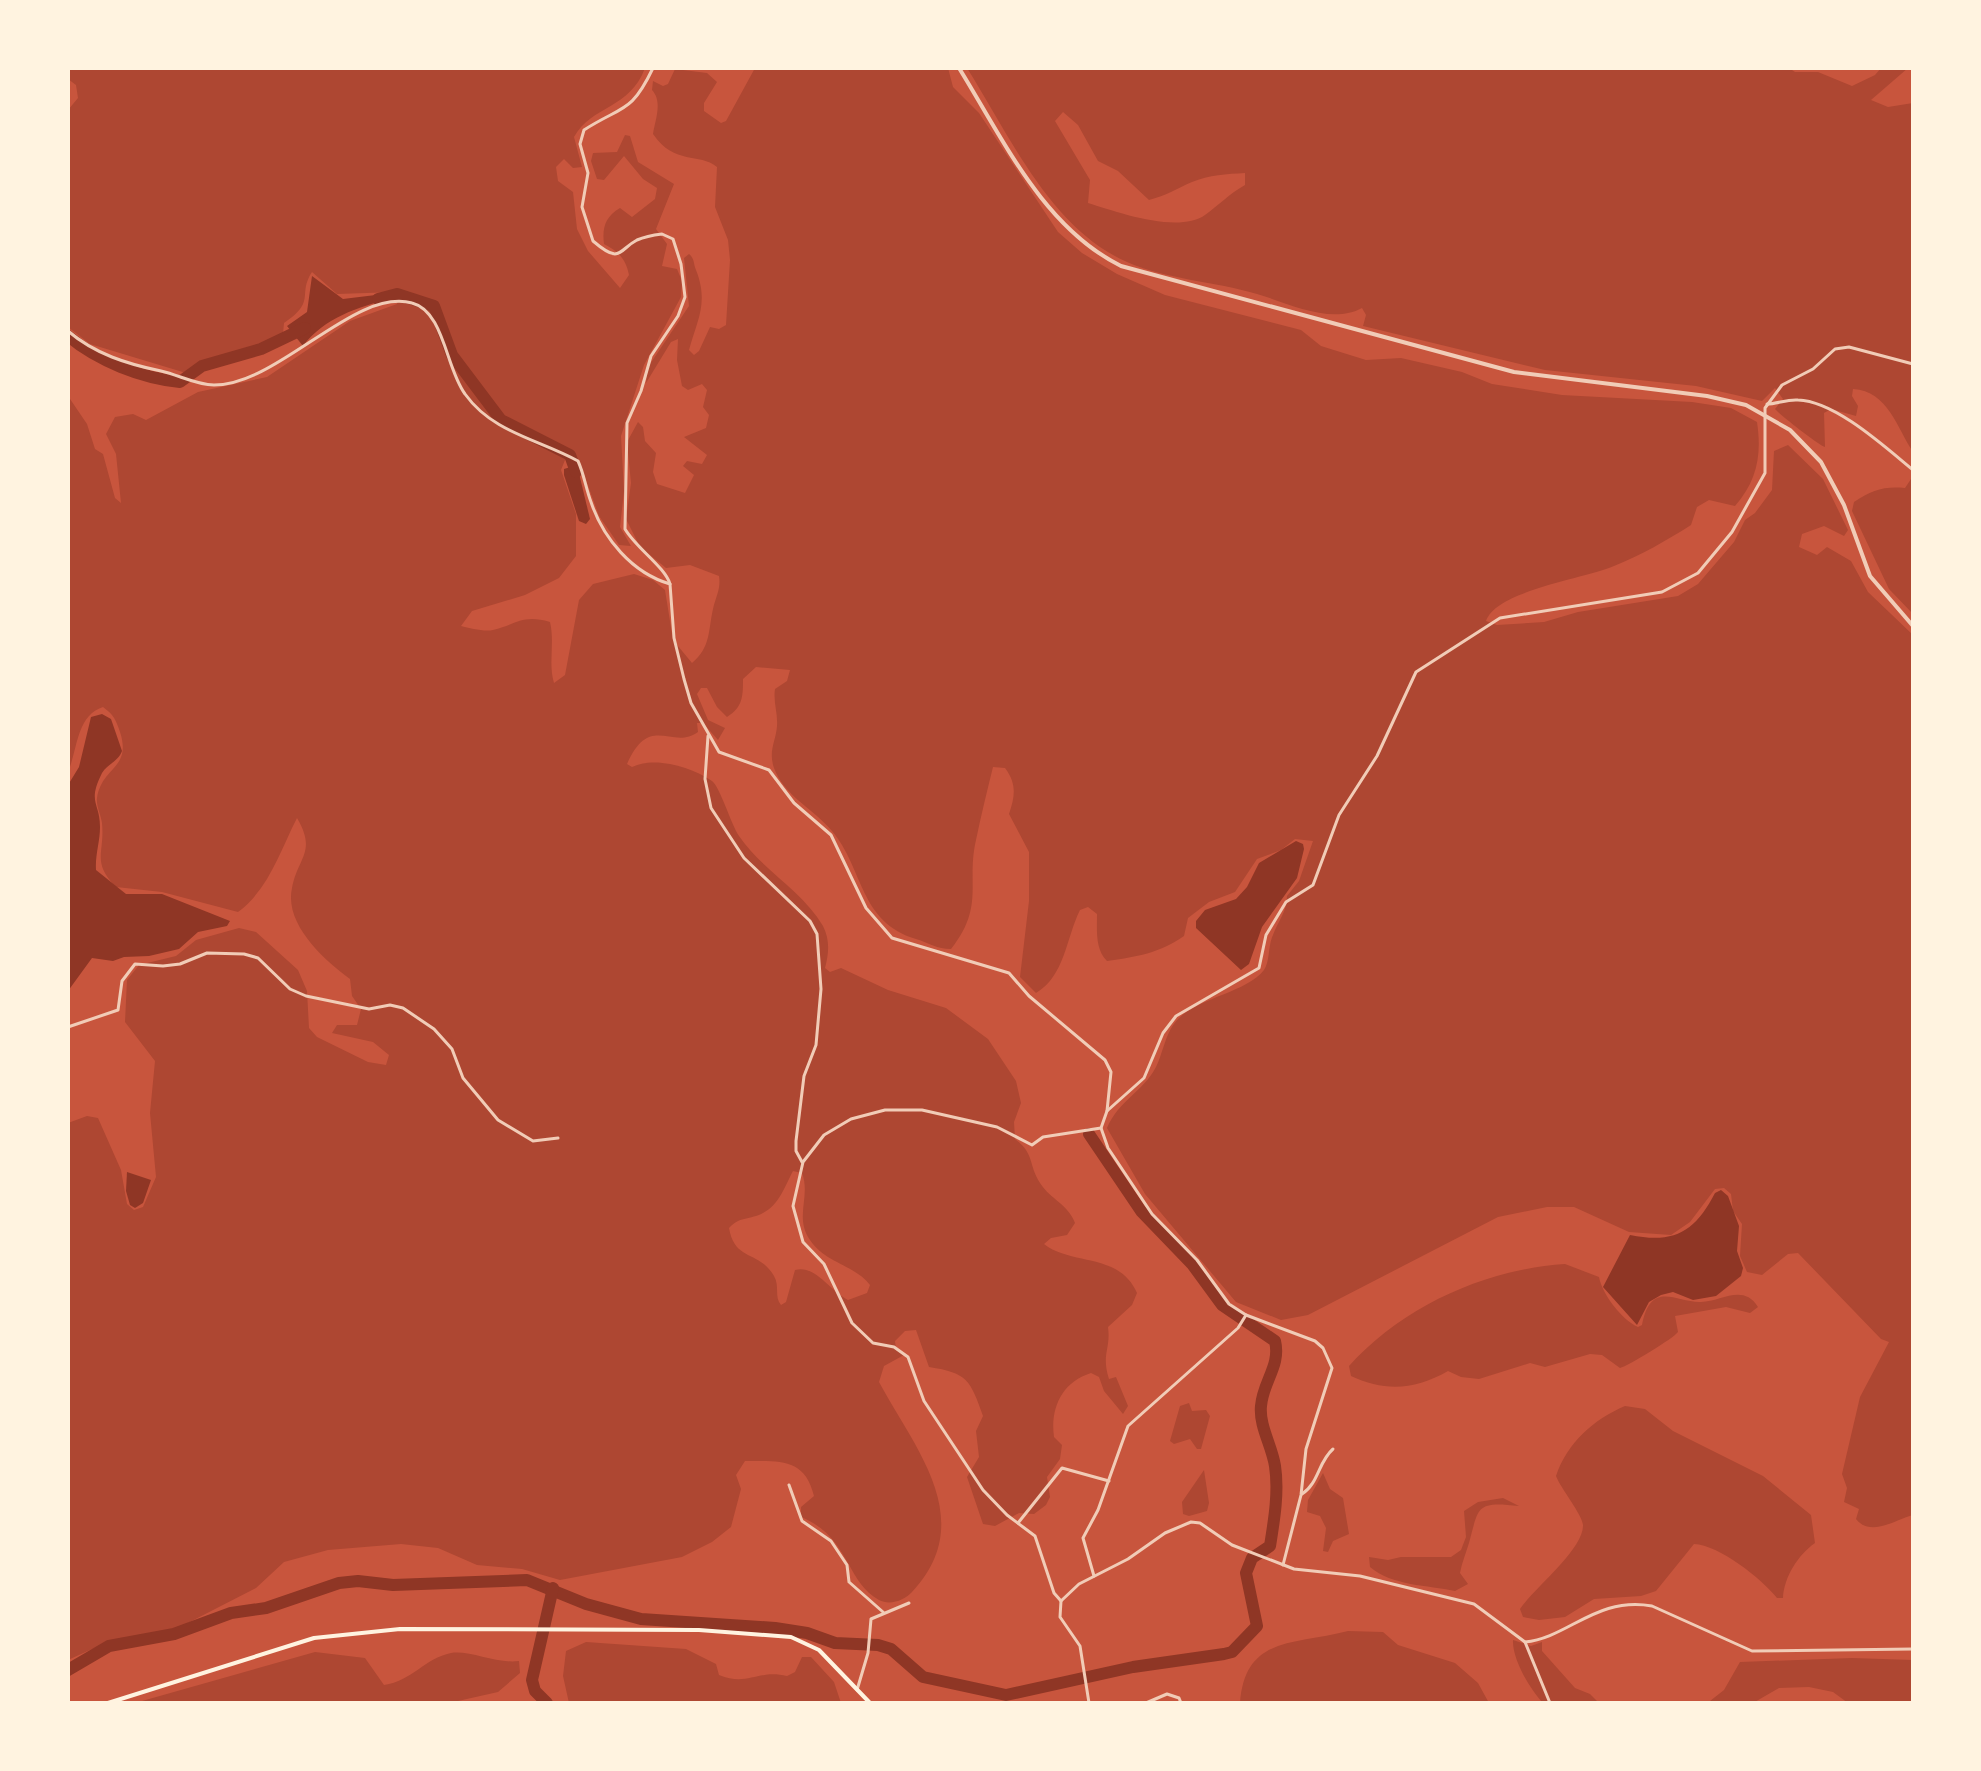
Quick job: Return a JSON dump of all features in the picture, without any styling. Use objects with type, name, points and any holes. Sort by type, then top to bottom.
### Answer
[{"type":"main road","points":[[108,1703],[267,1652],[344,1633],[400,1629],[733,1631],[791,1637],[819,1650],[870,1703]]},
{"type":"street","points":[[653,68],[641,95],[630,105],[584,130],[580,144],[588,173],[582,207],[593,241],[616,254],[627,251],[637,240],[667,235],[676,245],[681,264],[685,284],[682,308],[651,356],[624,438],[628,491],[625,529],[643,554],[666,575],[670,584],[674,638],[684,679],[708,736],[725,757],[769,770],[794,803],[831,835],[866,908],[892,938],[1009,973],[1029,996],[1105,1060],[1111,1072],[1107,1111],[1101,1128],[1108,1148],[1152,1214],[1197,1260],[1229,1304],[1245,1316],[1315,1341],[1330,1358],[1331,1380],[1306,1449],[1301,1495],[1283,1565]]},
{"type":"street","points":[[959,68],[1041,197],[1061,222],[1084,244],[1121,266],[1514,372],[1707,396],[1765,413],[1807,443],[1821,462],[1844,505],[1870,576],[1913,626]]},
{"type":"street","points":[[68,331],[102,353],[216,385],[240,381],[316,341],[348,318],[399,302],[419,305],[436,323],[456,379],[482,414],[500,427],[578,461],[599,523],[607,535],[636,567],[670,584]]},
{"type":"street","points":[[1107,1111],[1144,1078],[1163,1033],[1176,1016],[1259,968],[1266,935],[1286,902],[1313,885],[1339,815],[1377,756],[1416,672],[1500,618],[1662,592],[1686,582],[1726,542],[1765,473],[1768,446],[1765,413],[1767,404],[1782,385],[1813,369],[1835,349],[1849,347],[1913,364]]},
{"type":"street","points":[[1767,404],[1799,400],[1813,403],[1862,429],[1913,470]]},
{"type":"street","points":[[708,736],[705,779],[711,808],[718,822],[744,858],[810,921],[817,934],[821,989],[816,1045],[804,1076],[796,1141],[796,1151],[803,1162]]},
{"type":"street","points":[[68,1027],[118,1010],[122,981],[135,964],[163,966],[207,953],[244,954],[258,958],[290,989],[306,996],[369,1009],[390,1005],[403,1008],[434,1029],[452,1049],[463,1078],[498,1120],[533,1141],[558,1138]]},
{"type":"street","points":[[1061,1601],[1054,1593],[1035,1536],[983,1490],[919,1390],[908,1357],[903,1351],[864,1336],[837,1298],[824,1264],[803,1242],[793,1206],[803,1162],[834,1127],[900,1107],[997,1127],[1032,1145],[1043,1137],[1101,1128]]},
{"type":"street","points":[[1094,1576],[1083,1538],[1109,1481],[1118,1444],[1128,1426],[1241,1324],[1245,1316]]},
{"type":"street","points":[[1301,1495],[1313,1484],[1321,1463],[1333,1449]]},
{"type":"street","points":[[1018,1523],[1062,1468],[1109,1481]]},
{"type":"street","points":[[789,1485],[802,1521],[831,1541],[847,1565],[849,1582],[883,1612]]},
{"type":"street","points":[[1089,1703],[1087,1680],[1076,1636],[1060,1617],[1061,1601],[1068,1592],[1094,1576],[1128,1559],[1165,1533],[1191,1522],[1207,1526],[1223,1540],[1283,1565],[1340,1572],[1462,1600],[1525,1642],[1550,1703]]},
{"type":"street","points":[[857,1690],[868,1648],[871,1619],[909,1603]]},
{"type":"street","points":[[1525,1642],[1603,1610],[1638,1604],[1669,1613],[1752,1651],[1913,1649]]},
{"type":"street","points":[[1146,1703],[1167,1694],[1181,1703]]},
{"type":"shaded area","points":[[68,68],[645,68],[630,92],[591,118],[574,137],[582,167],[573,168],[564,159],[556,167],[558,181],[573,192],[577,229],[588,251],[620,288],[629,275],[621,256],[604,244],[606,223],[620,208],[632,217],[655,199],[657,188],[643,179],[624,156],[604,180],[597,179],[591,161],[593,153],[617,152],[625,135],[630,136],[638,162],[674,184],[656,229],[667,244],[662,266],[677,269],[682,281],[681,297],[644,365],[621,436],[624,491],[620,527],[631,546],[619,545],[599,516],[579,461],[575,457],[565,460],[561,470],[576,514],[576,556],[559,578],[525,595],[472,611],[461,626],[489,630],[526,619],[550,622],[554,683],[565,675],[579,600],[593,584],[634,574],[653,580],[665,590],[673,640],[692,663],[706,645],[719,589],[719,576],[690,565],[666,568],[640,547],[626,519],[631,483],[627,442],[638,422],[643,427],[645,441],[656,453],[653,472],[657,484],[685,493],[694,475],[683,466],[687,461],[702,464],[707,455],[684,437],[706,428],[709,415],[703,407],[707,390],[702,384],[688,390],[682,386],[677,360],[678,339],[671,342],[646,383],[648,367],[689,306],[684,258],[689,254],[700,282],[702,302],[689,350],[694,355],[699,351],[710,327],[719,329],[726,325],[730,260],[728,240],[715,207],[717,167],[670,151],[653,134],[658,106],[652,90],[653,81],[663,86],[668,84],[675,69],[707,73],[717,82],[704,103],[704,111],[721,123],[726,121],[755,68],[948,68],[953,87],[979,113],[1058,232],[1082,253],[1117,274],[1165,295],[1301,330],[1321,346],[1366,360],[1401,358],[1462,372],[1492,384],[1562,395],[1692,402],[1731,408],[1757,422],[1759,446],[1756,467],[1748,487],[1735,506],[1709,500],[1697,507],[1691,525],[1644,552],[1600,571],[1523,593],[1506,601],[1493,610],[1486,621],[1497,625],[1544,622],[1578,612],[1678,596],[1698,584],[1734,542],[1745,520],[1755,513],[1772,490],[1774,451],[1788,445],[1823,479],[1848,530],[1844,536],[1824,526],[1802,534],[1799,547],[1817,555],[1827,547],[1851,561],[1868,592],[1913,635],[1913,1515],[1884,1526],[1869,1527],[1856,1519],[1859,1509],[1844,1502],[1847,1488],[1842,1474],[1860,1397],[1889,1342],[1881,1339],[1798,1253],[1788,1254],[1762,1275],[1747,1272],[1740,1256],[1742,1224],[1733,1211],[1731,1194],[1724,1188],[1715,1189],[1690,1222],[1671,1235],[1629,1232],[1574,1207],[1547,1207],[1498,1217],[1308,1315],[1281,1320],[1236,1302],[1145,1194],[1107,1128],[1118,1110],[1150,1076],[1179,1018],[1199,1005],[1247,984],[1264,970],[1271,939],[1284,912],[1287,896],[1299,881],[1313,841],[1295,839],[1281,850],[1257,859],[1235,892],[1209,902],[1188,918],[1184,936],[1166,947],[1147,953],[1107,961],[1099,945],[1097,914],[1088,907],[1080,910],[1059,967],[1046,986],[1036,993],[1020,977],[1029,901],[1029,852],[1009,814],[1014,790],[1005,768],[993,767],[973,856],[971,907],[961,934],[951,949],[916,939],[897,931],[883,920],[832,831],[779,778],[772,756],[777,726],[775,689],[787,681],[790,670],[756,667],[743,679],[741,701],[727,717],[717,707],[707,688],[701,688],[697,694],[708,720],[725,728],[718,740],[703,723],[697,723],[698,732],[688,737],[653,736],[644,740],[627,764],[632,767],[652,763],[673,765],[694,771],[712,781],[748,848],[804,902],[823,926],[828,947],[825,968],[830,972],[841,968],[888,990],[946,1008],[988,1039],[1016,1081],[1021,1103],[1014,1122],[1015,1139],[1029,1155],[1040,1183],[1068,1211],[1075,1223],[1067,1235],[1051,1238],[1044,1244],[1055,1251],[1119,1271],[1137,1293],[1132,1305],[1108,1327],[1107,1370],[1109,1379],[1116,1377],[1128,1406],[1123,1414],[1104,1391],[1099,1377],[1091,1373],[1072,1383],[1056,1406],[1054,1437],[1062,1445],[1060,1459],[1047,1477],[1050,1497],[1046,1505],[1034,1514],[1019,1513],[995,1526],[983,1524],[967,1477],[979,1457],[976,1431],[983,1416],[979,1404],[966,1380],[952,1372],[929,1367],[916,1330],[905,1331],[895,1341],[896,1350],[904,1355],[884,1366],[879,1382],[923,1459],[934,1485],[940,1512],[940,1538],[931,1565],[912,1592],[897,1601],[883,1602],[868,1592],[829,1536],[801,1517],[801,1507],[814,1496],[804,1474],[779,1462],[745,1461],[736,1475],[741,1489],[731,1527],[712,1542],[682,1557],[560,1580],[522,1569],[477,1565],[438,1548],[401,1544],[328,1550],[284,1562],[256,1588],[180,1627],[101,1645],[68,1660],[68,1123],[87,1116],[98,1118],[121,1170],[127,1204],[134,1210],[143,1207],[156,1177],[150,1113],[155,1061],[125,1022],[127,980],[139,965],[176,956],[196,940],[239,928],[256,932],[298,970],[307,991],[309,1028],[317,1037],[368,1062],[386,1065],[389,1055],[373,1042],[332,1033],[337,1025],[357,1025],[361,1009],[352,996],[350,979],[308,940],[294,915],[292,888],[306,847],[303,829],[297,818],[266,881],[238,912],[162,892],[116,887],[104,870],[101,863],[102,823],[97,798],[104,779],[119,761],[123,744],[112,715],[103,707],[94,711],[79,734],[68,772],[68,396],[87,424],[95,449],[103,454],[115,498],[121,503],[116,454],[106,434],[115,417],[133,414],[146,420],[198,392],[267,377],[350,321],[397,304],[396,292],[337,294],[312,272],[303,303],[284,323],[283,334],[260,346],[186,373],[90,344],[68,327],[68,110],[78,98],[76,85],[68,79]],"holes":[[[793,1171],[802,1173],[805,1232],[816,1248],[864,1278],[870,1285],[867,1293],[848,1300],[816,1274],[802,1269],[795,1270],[786,1302],[781,1305],[774,1276],[761,1262],[736,1246],[732,1239],[729,1228],[769,1210]]]},
{"type":"shaded area","points":[[967,68],[1789,68],[1795,72],[1818,72],[1852,86],[1875,75],[1881,68],[1908,68],[1871,100],[1888,107],[1913,103],[1913,452],[1883,403],[1865,391],[1853,389],[1852,396],[1858,406],[1856,416],[1831,409],[1824,413],[1825,447],[1775,409],[1783,399],[1775,388],[1762,401],[1696,386],[1545,370],[1363,326],[1366,315],[1362,308],[1350,313],[1323,313],[1241,290],[1175,277],[1127,262],[1100,247],[1054,204],[1016,150]],"holes":[[[1063,112],[1078,125],[1098,161],[1118,171],[1149,200],[1218,175],[1245,173],[1245,185],[1205,215],[1179,222],[1147,220],[1088,203],[1090,180],[1055,121]]]},
{"type":"shaded area","points":[[312,276],[343,299],[392,293],[391,298],[332,321],[303,346],[287,326],[307,312]]},
{"type":"shaded area","points":[[577,465],[590,519],[586,524],[579,521],[564,475],[564,469]]},
{"type":"shaded area","points":[[1913,476],[1913,614],[1889,589],[1852,511],[1854,502],[1860,498],[1884,488],[1905,488]]},
{"type":"shaded area","points":[[102,714],[111,719],[122,751],[102,773],[95,791],[100,827],[96,870],[126,894],[162,894],[230,921],[227,926],[198,932],[179,949],[113,961],[92,958],[68,991],[68,785],[79,767],[91,717]]},
{"type":"shaded area","points":[[1296,841],[1303,844],[1304,849],[1297,878],[1262,927],[1249,964],[1241,970],[1196,928],[1196,921],[1205,910],[1236,899],[1247,887],[1259,863]]},
{"type":"shaded area","points":[[127,1172],[151,1180],[143,1203],[135,1208],[130,1205],[126,1191]]},
{"type":"shaded area","points":[[1721,1190],[1728,1196],[1739,1226],[1737,1251],[1743,1268],[1741,1276],[1716,1296],[1693,1300],[1673,1292],[1661,1295],[1649,1302],[1637,1325],[1603,1287],[1630,1235],[1659,1238],[1682,1232],[1691,1226],[1715,1193]]},
{"type":"shaded area","points":[[1565,1264],[1599,1277],[1614,1306],[1638,1327],[1642,1325],[1652,1302],[1658,1298],[1701,1302],[1739,1295],[1746,1296],[1758,1307],[1750,1313],[1726,1307],[1675,1316],[1678,1332],[1675,1335],[1620,1368],[1602,1355],[1590,1354],[1545,1367],[1530,1363],[1479,1379],[1461,1377],[1448,1371],[1424,1382],[1400,1387],[1376,1385],[1351,1376],[1349,1366],[1394,1325],[1448,1294],[1506,1274]]},
{"type":"shaded area","points":[[1189,1403],[1192,1411],[1206,1410],[1210,1416],[1201,1449],[1197,1449],[1190,1439],[1174,1444],[1170,1441],[1180,1406]]},
{"type":"shaded area","points":[[1625,1406],[1645,1409],[1673,1431],[1763,1476],[1811,1515],[1815,1543],[1793,1567],[1783,1598],[1777,1598],[1761,1581],[1727,1556],[1694,1544],[1656,1591],[1641,1596],[1594,1599],[1565,1617],[1539,1620],[1523,1617],[1520,1609],[1567,1557],[1581,1535],[1582,1520],[1556,1476],[1561,1464],[1574,1443],[1592,1425]]},
{"type":"shaded area","points":[[1204,1470],[1209,1503],[1207,1511],[1189,1516],[1183,1514],[1182,1502]]},
{"type":"shaded area","points":[[1323,1473],[1330,1489],[1343,1498],[1349,1534],[1333,1541],[1328,1552],[1323,1551],[1326,1528],[1320,1516],[1307,1512],[1308,1500]]},
{"type":"shaded area","points":[[1503,1498],[1519,1506],[1494,1505],[1481,1509],[1460,1573],[1468,1584],[1455,1591],[1399,1581],[1370,1567],[1369,1557],[1388,1560],[1451,1557],[1461,1550],[1466,1537],[1464,1511],[1478,1502]]},
{"type":"shaded area","points":[[1348,1631],[1383,1632],[1398,1645],[1455,1663],[1478,1683],[1489,1703],[1240,1703],[1244,1681],[1252,1665],[1263,1654],[1292,1642]]},
{"type":"shaded area","points":[[1513,1640],[1531,1646],[1542,1642],[1542,1651],[1575,1688],[1590,1694],[1599,1703],[1542,1702],[1532,1690],[1515,1656]]},
{"type":"shaded area","points":[[586,1642],[686,1649],[716,1664],[719,1675],[738,1679],[777,1674],[787,1676],[795,1672],[802,1657],[811,1657],[834,1682],[841,1703],[569,1703],[563,1676],[566,1651]]},
{"type":"shaded area","points":[[315,1652],[365,1658],[384,1685],[403,1679],[451,1653],[519,1661],[520,1673],[498,1692],[449,1703],[135,1703]]},
{"type":"shaded area","points":[[1852,1658],[1913,1660],[1913,1703],[1848,1703],[1833,1692],[1809,1687],[1779,1688],[1753,1703],[1691,1703],[1710,1701],[1724,1690],[1740,1662]]},
{"type":"waterway","points":[[378,299],[397,294],[434,306],[452,355],[501,420],[570,455],[576,472]]},
{"type":"waterway","points":[[68,336],[121,367],[150,377],[180,382],[202,366],[261,349],[305,328]]},
{"type":"waterway","points":[[68,1670],[109,1646],[174,1634],[231,1613],[266,1608],[339,1583],[358,1581],[393,1585],[527,1580],[586,1604],[641,1619],[775,1628],[807,1633],[835,1643],[878,1645],[891,1649],[923,1677],[1006,1695],[1133,1667],[1232,1652],[1257,1626],[1246,1573],[1252,1558],[1270,1546],[1273,1527],[1276,1476],[1261,1414],[1262,1397],[1276,1358],[1275,1341],[1222,1305],[1192,1264],[1141,1211],[1089,1134]]},
{"type":"waterway","points":[[547,1703],[535,1691],[532,1680],[553,1588]]}]
